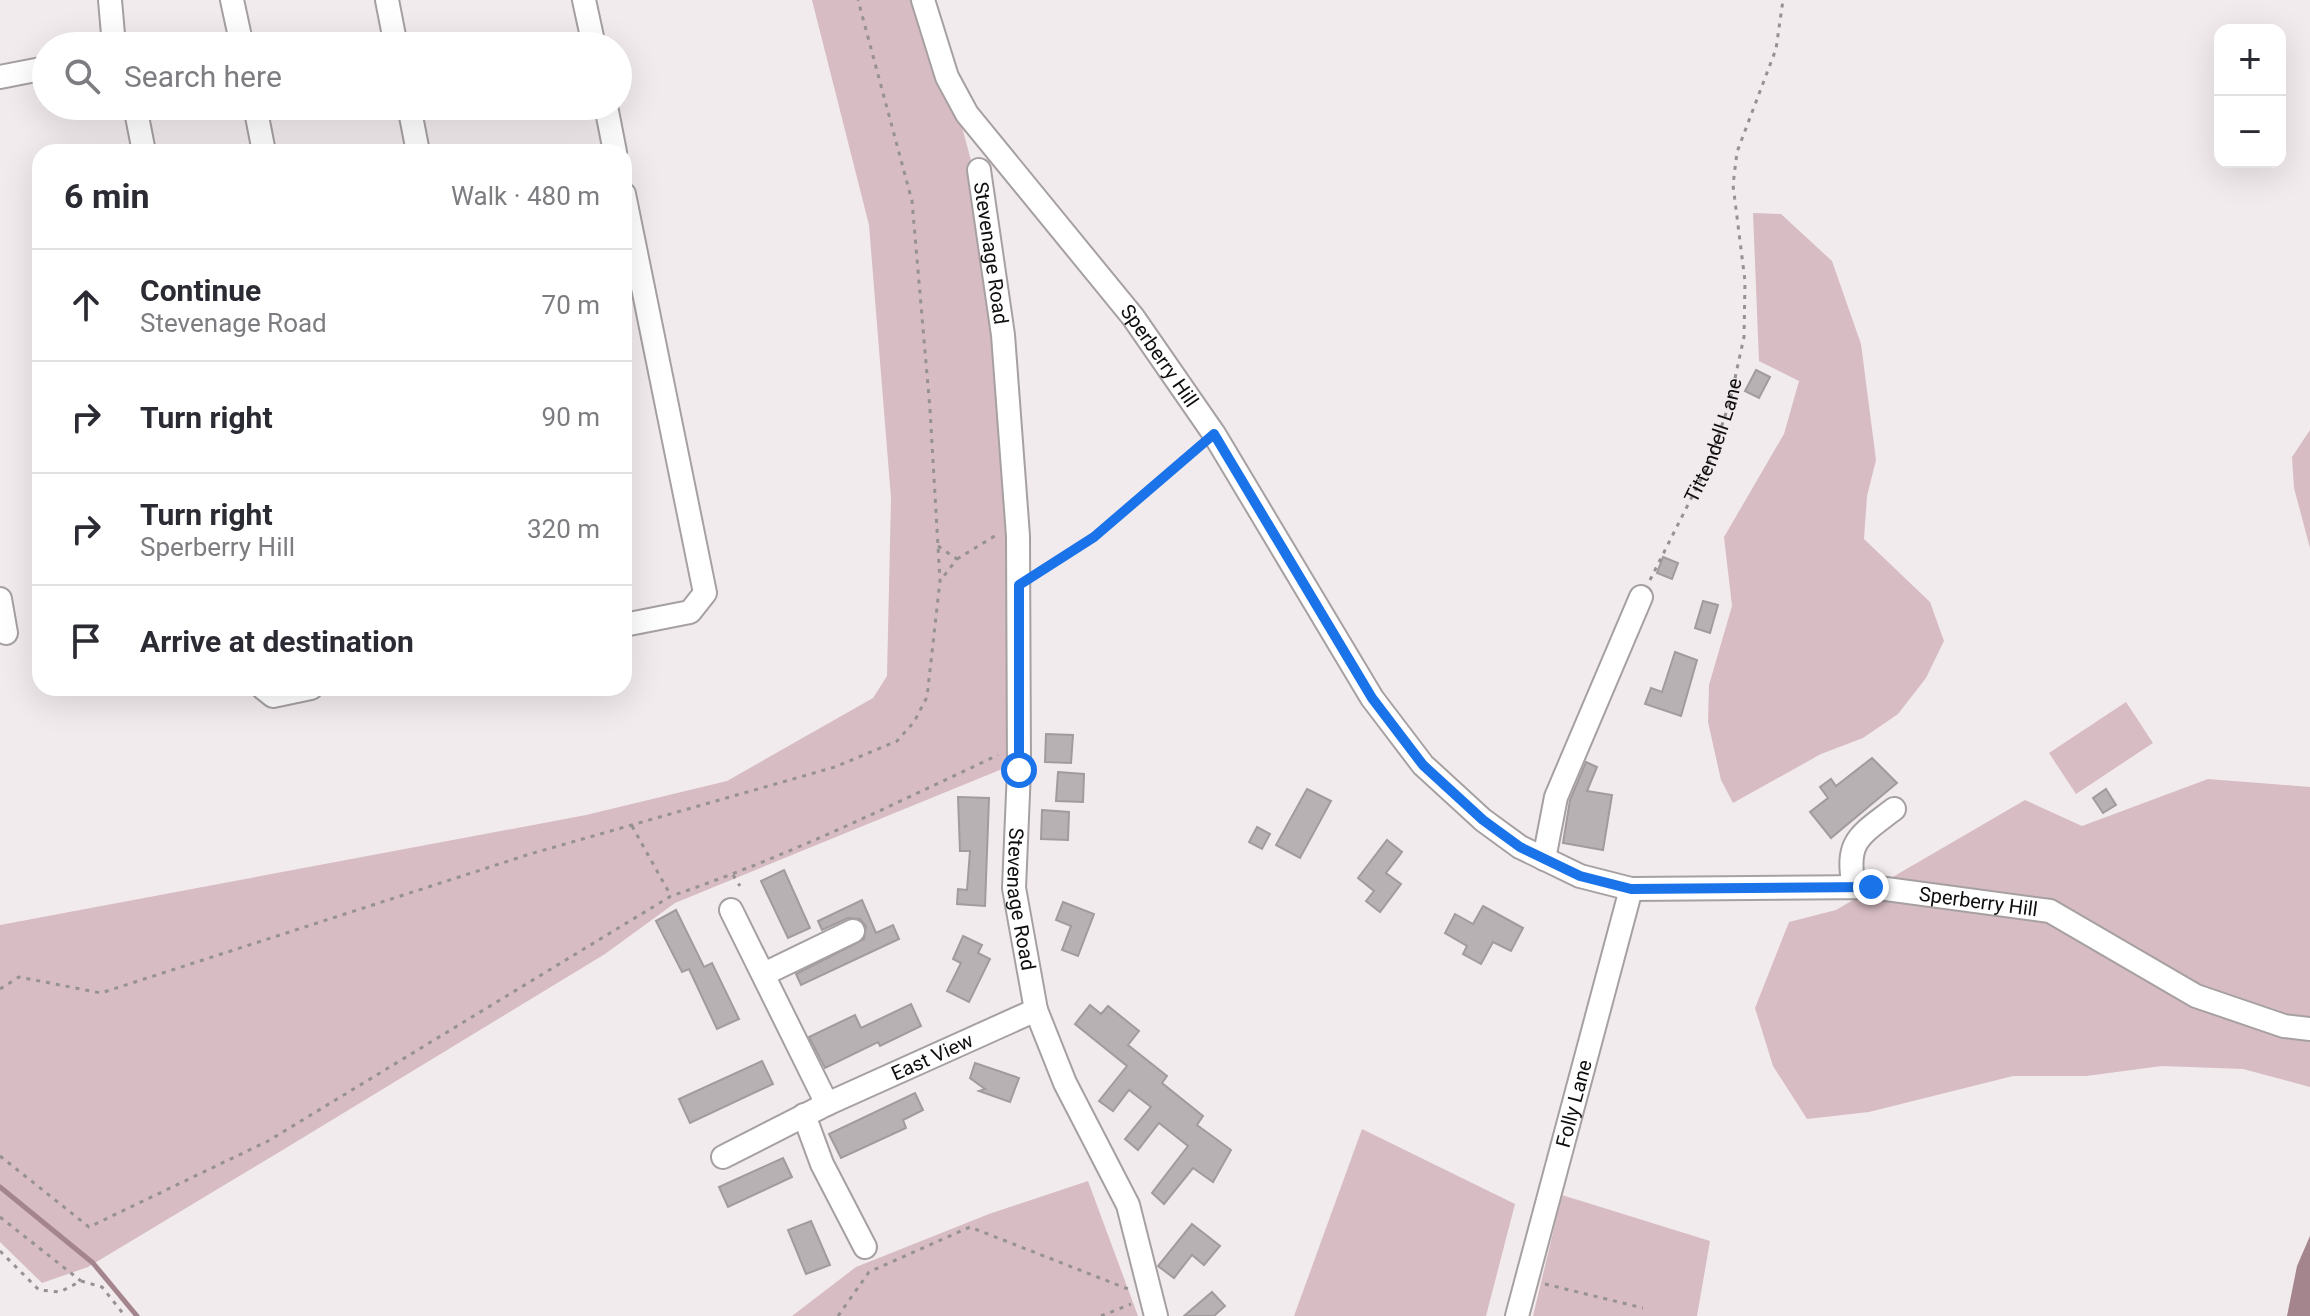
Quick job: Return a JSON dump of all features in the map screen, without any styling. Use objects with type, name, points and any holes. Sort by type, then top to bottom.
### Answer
[{"type":"street","points":[[110,0],[113,32]]},
{"type":"street","points":[[232,0],[239,32]]},
{"type":"street","points":[[387,0],[393,32]]},
{"type":"street","points":[[584,0],[591,32]]},
{"type":"street","name":"Sperberry Hill","points":[[923,0],[947,77],[967,114],[1133,317],[1214,434],[1372,698],[1423,765],[1483,820],[1520,847],[1580,876],[1631,889],[1854,887],[2050,911],[2196,996],[2284,1026],[2310,1029]]},
{"type":"street","points":[[0,77],[32,71]]},
{"type":"street","points":[[138,120],[142,144]]},
{"type":"street","points":[[258,120],[262,144]]},
{"type":"street","points":[[412,120],[416,144]]},
{"type":"street","points":[[609,120],[613,144]]},
{"type":"street","name":"Stevenage Road","points":[[979,170],[1003,335],[1019,585],[1014,888],[1036,1010],[1065,1083],[1128,1205],[1153,1307]]},
{"type":"street","points":[[632,233],[705,593],[690,612],[632,623]]},
{"type":"street","points":[[1544,859],[1556,797],[1641,597]]},
{"type":"street","points":[[0,599],[6,633]]},
{"type":"street","points":[[1854,887],[1849,859],[1855,841],[1894,809]]},
{"type":"street","name":"Folly Lane","points":[[1517,1316],[1631,889]]},
{"type":"street","points":[[731,910],[827,1104]]},
{"type":"street","points":[[764,974],[853,931]]},
{"type":"street","name":"East View","points":[[723,1157],[827,1104],[1036,1010]]},
{"type":"street","points":[[804,1115],[822,1164],[865,1247]]},
{"type":"path","points":[[0,989],[19,977],[101,993],[530,854],[835,767],[897,741],[914,722],[927,697],[940,581],[912,201],[858,0]]},
{"type":"path","name":"Tittendell Lane","points":[[1641,597],[1710,461],[1730,401],[1744,337],[1745,281],[1733,185],[1737,152],[1776,49],[1783,0]]},
{"type":"path","points":[[1019,585],[1094,537],[1214,434]]},
{"type":"path","points":[[940,581],[957,559],[1016,524]]},
{"type":"path","points":[[938,546],[957,559]]},
{"type":"path","points":[[0,1156],[89,1227],[268,1141],[671,896],[733,875],[847,827],[1006,751]]},
{"type":"path","points":[[632,826],[671,896]]},
{"type":"path","points":[[733,875],[740,886]]},
{"type":"path","points":[[0,1217],[81,1281],[102,1287],[125,1316]]},
{"type":"path","points":[[838,1316],[869,1272],[970,1227],[1153,1307]]},
{"type":"path","points":[[0,1251],[39,1290],[60,1292],[81,1281]]},
{"type":"path","points":[[1526,1278],[1643,1308]]},
{"type":"path","points":[[1101,1316],[1153,1307]]},
{"type":"shaded area","points":[[812,0],[915,0],[959,116],[972,164],[996,336],[1008,519],[1012,765],[675,903],[605,954],[88,1267],[42,1283],[0,1242],[0,925],[586,815],[727,781],[873,698],[887,676],[891,498],[869,225]]},
{"type":"shaded area","points":[[1753,213],[1781,214],[1832,261],[1861,344],[1876,460],[1867,496],[1864,539],[1930,602],[1944,641],[1926,678],[1898,714],[1863,738],[1821,754],[1733,803],[1721,780],[1708,722],[1709,685],[1732,606],[1724,537],[1784,434],[1799,381],[1759,361]]},
{"type":"shaded area","points":[[2310,430],[2310,548],[2294,488],[2292,457]]},
{"type":"shaded area","points":[[2126,702],[2153,743],[2076,794],[2049,753]]},
{"type":"shaded area","points":[[2208,779],[2310,787],[2310,1087],[2243,1069],[2162,1066],[2086,1076],[2013,1076],[1869,1112],[1807,1119],[1773,1066],[1755,1008],[1789,922],[1836,910],[2025,800],[2082,826]]},
{"type":"shaded area","points":[[1362,1129],[1515,1204],[1486,1316],[1294,1316]]},
{"type":"shaded area","points":[[1088,1181],[1138,1316],[792,1316],[856,1267],[989,1214]]},
{"type":"shaded area","points":[[1562,1195],[1710,1241],[1697,1316],[1533,1316]]},
{"type":"shaded area","points":[[2310,1236],[2310,1316],[2287,1316],[2297,1266]]},
{"type":"building","points":[[1756,370],[1770,377],[1759,398],[1745,391]]},
{"type":"building","points":[[1663,557],[1678,563],[1672,579],[1657,573]]},
{"type":"building","points":[[1703,601],[1718,605],[1710,633],[1695,628]]},
{"type":"building","points":[[1675,652],[1697,660],[1681,716],[1645,704],[1651,688],[1662,692]]},
{"type":"building","points":[[1046,734],[1073,735],[1071,763],[1045,762]]},
{"type":"building","points":[[1872,758],[1897,783],[1831,838],[1810,812],[1828,798],[1820,787],[1831,779],[1836,786]]},
{"type":"building","points":[[1586,762],[1597,767],[1587,791],[1612,795],[1603,850],[1563,843],[1570,800]]},
{"type":"building","points":[[1058,772],[1084,774],[1083,802],[1056,801]]},
{"type":"building","points":[[1307,789],[1331,801],[1300,858],[1276,845]]},
{"type":"building","points":[[2106,789],[2116,805],[2103,813],[2093,798]]},
{"type":"building","points":[[958,797],[989,798],[985,906],[957,904],[958,889],[967,890],[970,851],[960,851]]},
{"type":"building","points":[[1042,810],[1069,812],[1068,840],[1041,839]]},
{"type":"building","points":[[1257,827],[1270,834],[1262,849],[1249,842]]},
{"type":"building","points":[[1387,840],[1402,852],[1386,873],[1401,884],[1380,912],[1366,901],[1374,891],[1358,878]]},
{"type":"building","points":[[784,870],[810,928],[788,938],[761,881]]},
{"type":"building","points":[[862,900],[876,933],[893,925],[899,939],[801,985],[796,974],[864,939],[866,926],[860,919],[848,918],[822,930],[818,921]]},
{"type":"building","points":[[1063,902],[1094,914],[1078,956],[1062,950],[1071,926],[1056,920]]},
{"type":"building","points":[[1483,906],[1523,928],[1511,951],[1493,942],[1481,964],[1463,954],[1467,946],[1445,933],[1455,914],[1473,924]]},
{"type":"building","points":[[676,910],[704,967],[712,963],[739,1019],[717,1029],[689,969],[682,972],[656,921]]},
{"type":"building","points":[[963,936],[982,945],[978,953],[990,959],[969,1002],[947,991],[961,963],[953,959]]},
{"type":"building","points":[[911,1004],[921,1026],[880,1046],[878,1042],[825,1068],[809,1037],[855,1015],[861,1028]]},
{"type":"building","points":[[1090,1005],[1101,1014],[1108,1006],[1139,1031],[1128,1045],[1167,1076],[1162,1083],[1203,1116],[1197,1125],[1231,1150],[1213,1182],[1193,1168],[1164,1204],[1152,1193],[1188,1146],[1159,1123],[1138,1150],[1125,1139],[1151,1107],[1129,1090],[1113,1111],[1099,1101],[1127,1066],[1075,1024]]},
{"type":"building","points":[[762,1061],[773,1084],[690,1123],[679,1099]]},
{"type":"building","points":[[975,1063],[1019,1078],[1010,1102],[979,1091],[985,1089],[970,1078]]},
{"type":"building","points":[[915,1093],[923,1110],[903,1120],[906,1128],[841,1158],[829,1134]]},
{"type":"building","points":[[783,1158],[792,1177],[728,1207],[719,1187]]},
{"type":"building","points":[[811,1221],[830,1265],[806,1274],[788,1230]]},
{"type":"building","points":[[1192,1224],[1220,1246],[1204,1265],[1192,1255],[1174,1278],[1158,1266]]},
{"type":"building","points":[[1212,1292],[1225,1306],[1214,1316],[1184,1316]]},
{"type":"waterway","points":[[0,1187],[93,1263],[137,1316]]},
{"type":"route","points":[[1019,770],[1019,585],[1094,537],[1214,434],[1372,698],[1423,765],[1483,820],[1520,847],[1580,876],[1631,889],[1871,887]]}]
